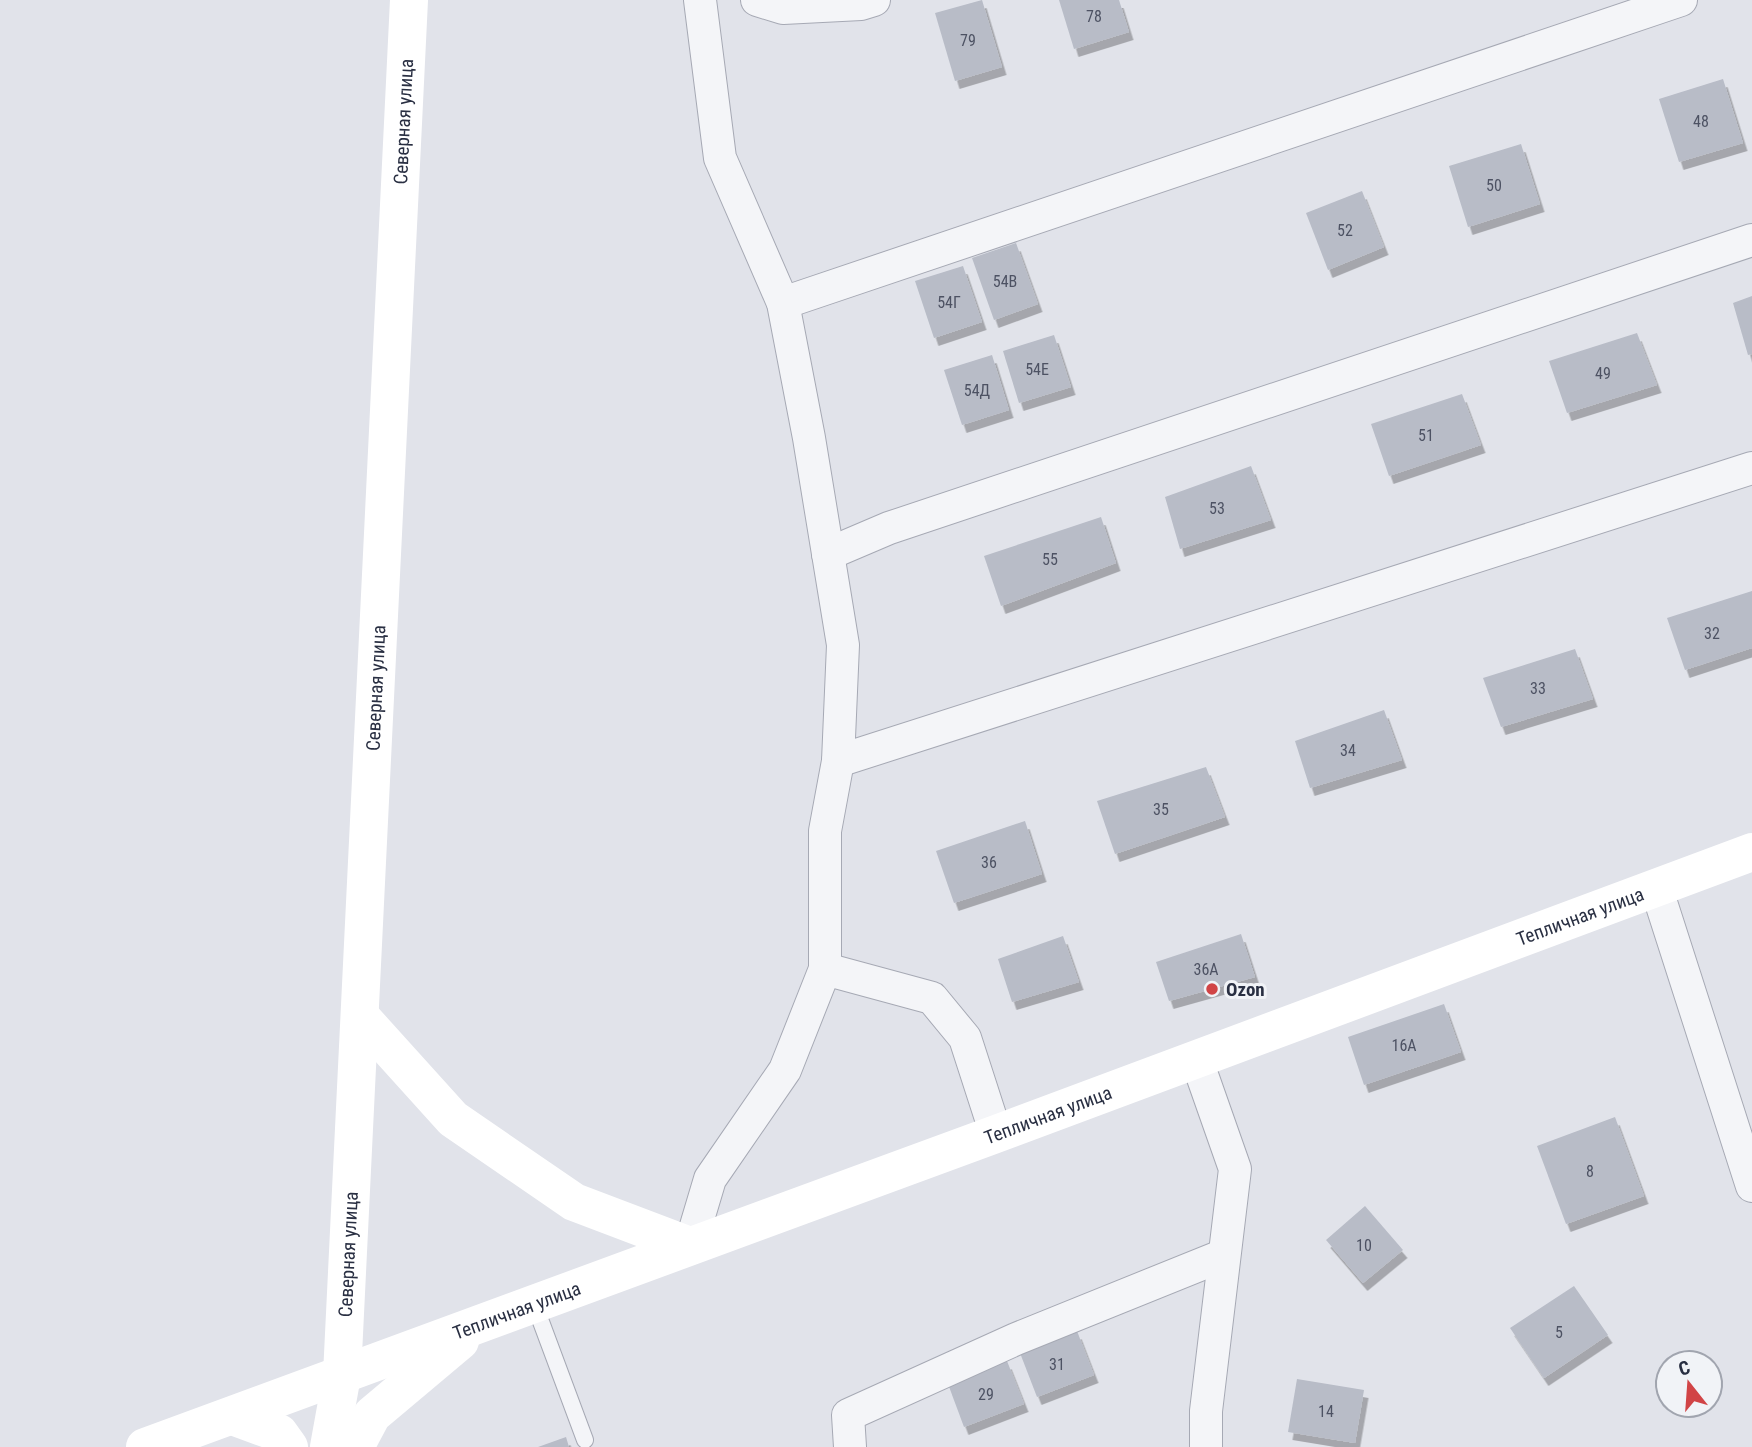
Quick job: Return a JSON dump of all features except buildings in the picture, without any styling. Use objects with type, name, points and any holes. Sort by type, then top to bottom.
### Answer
[{"type":"main road","name":"Северная улица","points":[[329,1447],[342,1375],[409,0]]},
{"type":"main road","name":"Тепличная улица","points":[[145,1447],[1752,852]]},
{"type":"main road","points":[[360,1016],[453,1119],[574,1202],[690,1246]]},
{"type":"main road","points":[[355,1447],[372,1415],[482,1323]]},
{"type":"main road","points":[[232,1416],[279,1433],[289,1447]]},
{"type":"street","points":[[690,1246],[710,1179],[785,1070],[825,969],[825,831],[838,761],[843,645],[809,438],[783,303],[720,158],[700,0]]},
{"type":"street","points":[[757,0],[783,8],[861,4],[874,0]]},
{"type":"street","points":[[783,303],[1681,0]]},
{"type":"street","points":[[828,554],[889,528],[1752,240]]},
{"type":"street","points":[[838,761],[1752,468]]},
{"type":"street","points":[[1656,887],[1752,1186]]},
{"type":"street","points":[[825,969],[932,998],[965,1038],[996,1134]]},
{"type":"street","points":[[1196,1058],[1235,1169],[1206,1411],[1206,1447]]},
{"type":"street","points":[[850,1447],[848,1415],[1016,1339],[1224,1255]]},
{"type":"lane","points":[[534,1303],[585,1440]]},
{"type":"place","name":"Ozon","points":[[1212,989]]}]
